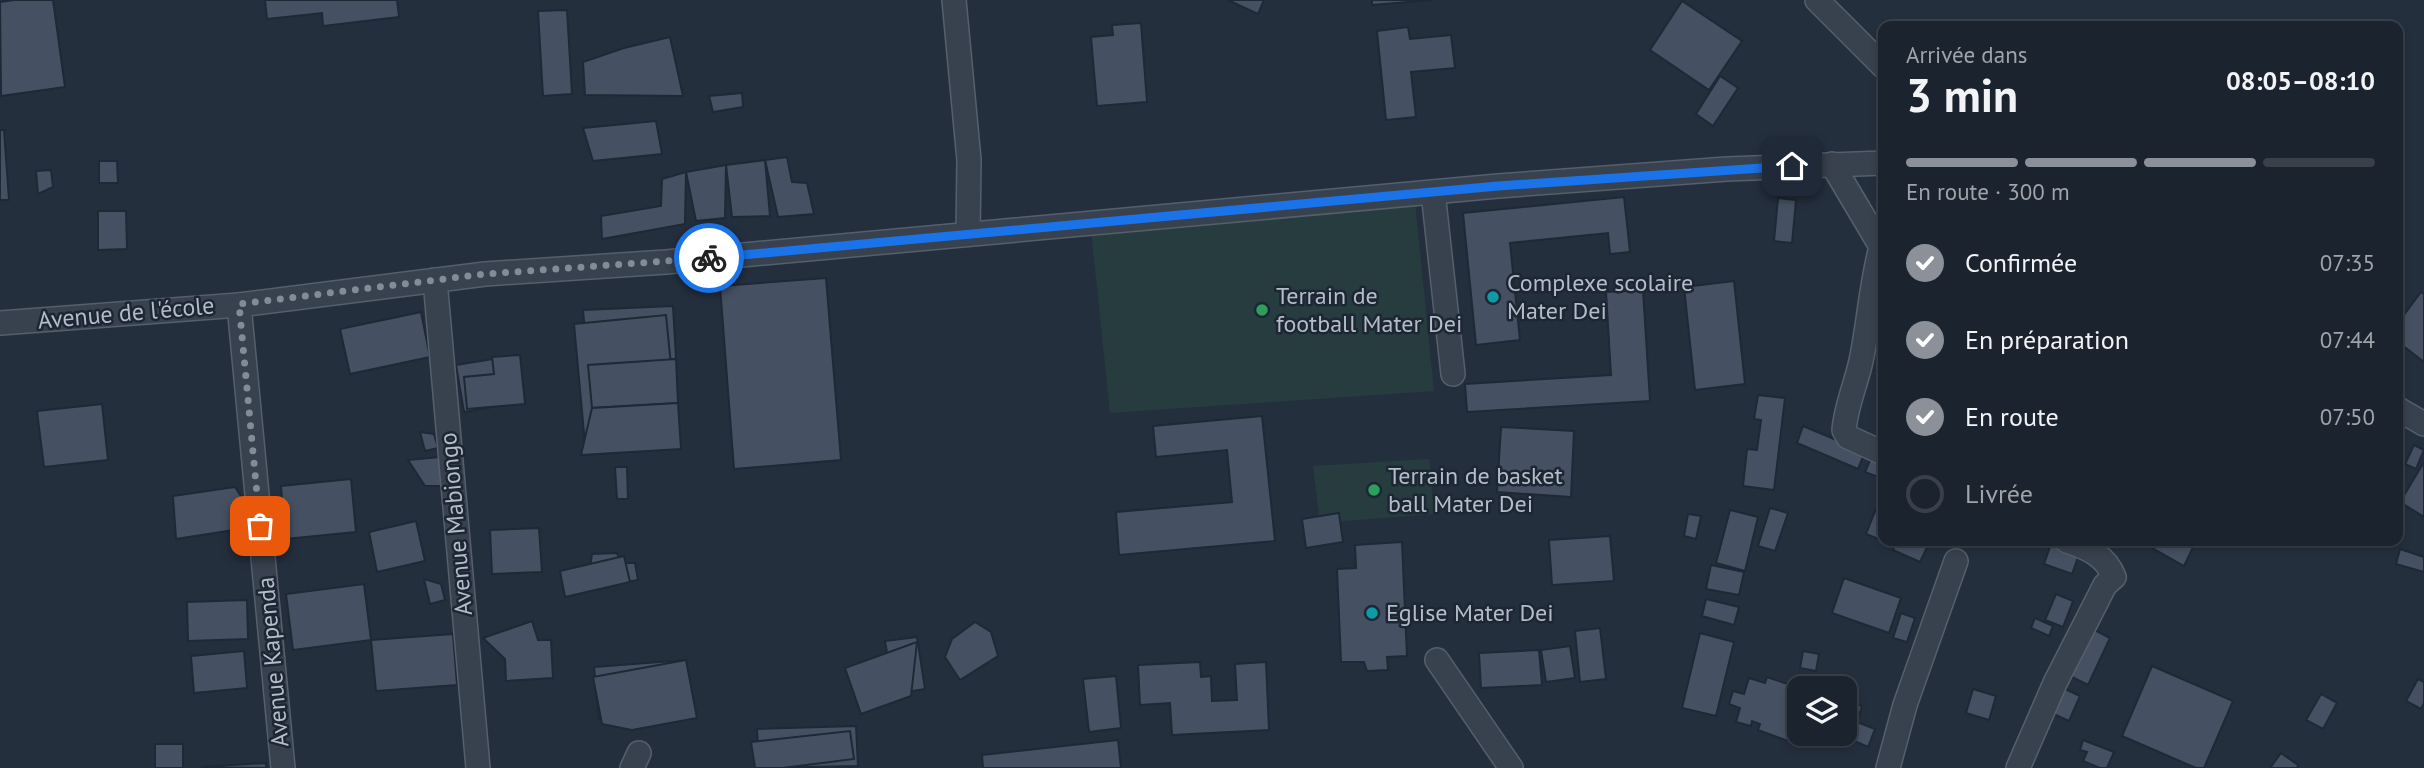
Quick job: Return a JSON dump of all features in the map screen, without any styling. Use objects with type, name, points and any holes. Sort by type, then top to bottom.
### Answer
[{"type":"street","points":[[954,0],[968,150],[968,233]]},
{"type":"street","points":[[1817,0],[1878,61]]},
{"type":"street","name":"Avenue de l'école","points":[[0,323],[239,304],[485,274],[666,262],[1433,192],[1727,169],[1878,163]]},
{"type":"street","points":[[1832,164],[1878,242]]},
{"type":"street","points":[[1433,192],[1453,373]]},
{"type":"street","points":[[1878,260],[1861,363],[1844,430],[1849,437],[1878,451]]},
{"type":"street","name":"Avenue Mabiongo","points":[[435,280],[478,768]]},
{"type":"street","name":"Avenue Kapenda","points":[[239,304],[283,768]]},
{"type":"street","points":[[2403,412],[2424,424]]},
{"type":"street","points":[[2018,768],[2055,682],[2105,585],[2114,577],[2098,555],[2078,546]]},
{"type":"street","points":[[1888,768],[1905,705],[1956,561]]},
{"type":"street","points":[[1437,660],[1511,768]]},
{"type":"green space","name":"Terrain de football Mater Dei","points":[[1415,202],[1434,391],[1110,413],[1091,230]]},
{"type":"green space","name":"Terrain de basket ball Mater Dei","points":[[1429,459],[1434,514],[1320,523],[1313,466]]},
{"type":"building","points":[[53,0],[65,87],[1,96],[0,2]]},
{"type":"building","points":[[265,0],[397,0],[399,17],[323,26],[322,13],[267,19]]},
{"type":"building","points":[[1228,0],[1264,0],[1258,14]]},
{"type":"building","points":[[1372,0],[1433,0],[1372,5]]},
{"type":"building","points":[[1682,1],[1742,41],[1709,90],[1650,50]]},
{"type":"building","points":[[567,10],[572,94],[543,96],[538,11]]},
{"type":"building","points":[[1141,23],[1147,102],[1097,106],[1091,37],[1113,35],[1112,25]]},
{"type":"building","points":[[1408,27],[1410,39],[1451,35],[1455,68],[1411,72],[1416,117],[1386,120],[1377,31]]},
{"type":"building","points":[[670,37],[683,96],[585,95],[583,62],[624,48]]},
{"type":"building","points":[[1720,76],[1738,88],[1713,126],[1696,114]]},
{"type":"building","points":[[742,93],[743,107],[713,112],[709,96]]},
{"type":"building","points":[[656,121],[662,154],[593,161],[583,128]]},
{"type":"building","points":[[0,130],[4,130],[9,200],[0,200]]},
{"type":"building","points":[[787,157],[792,182],[807,183],[814,214],[778,217],[765,160]]},
{"type":"building","points":[[765,160],[770,216],[732,217],[726,165]]},
{"type":"building","points":[[99,161],[117,161],[118,183],[99,183]]},
{"type":"building","points":[[726,165],[725,218],[696,221],[686,172]]},
{"type":"building","points":[[51,170],[53,187],[38,194],[36,171]]},
{"type":"building","points":[[686,172],[685,224],[602,239],[601,216],[661,206],[662,179]]},
{"type":"building","name":"Complexe scolaire Mater Dei","points":[[1624,197],[1630,252],[1610,254],[1608,233],[1510,243],[1520,340],[1476,345],[1463,213]]},
{"type":"building","points":[[1778,198],[1796,200],[1792,243],[1774,241]]},
{"type":"building","points":[[98,211],[126,211],[127,249],[98,250]]},
{"type":"building","points":[[826,278],[841,460],[734,469],[720,286]]},
{"type":"building","points":[[1734,281],[1745,384],[1695,390],[1684,287]]},
{"type":"building","name":"Complexe scolaire Mater Dei","points":[[1643,290],[1650,401],[1467,412],[1465,384],[1611,375],[1606,292]]},
{"type":"building","points":[[2421,292],[2424,294],[2424,362],[2403,346],[2403,316]]},
{"type":"building","points":[[673,306],[676,359],[588,365],[583,310]]},
{"type":"building","points":[[421,312],[430,357],[350,374],[340,329]]},
{"type":"building","points":[[666,315],[679,447],[586,455],[574,324]]},
{"type":"building","points":[[517,355],[525,401],[464,412],[456,365]]},
{"type":"building","points":[[520,355],[525,404],[467,409],[464,377],[494,374],[492,357]]},
{"type":"building","points":[[676,359],[678,403],[592,408],[588,365]]},
{"type":"building","points":[[1758,395],[1785,398],[1774,490],[1743,486],[1747,449],[1757,450],[1761,420],[1754,419]]},
{"type":"building","points":[[678,403],[681,449],[581,455],[592,408]]},
{"type":"building","points":[[102,404],[108,460],[44,467],[37,411]]},
{"type":"building","points":[[1262,416],[1275,541],[1119,555],[1116,512],[1232,502],[1227,450],[1156,457],[1153,426]]},
{"type":"building","points":[[1803,426],[1865,452],[1858,469],[1797,443]]},
{"type":"building","points":[[1501,427],[1574,431],[1571,497],[1497,492]]},
{"type":"building","points":[[420,432],[434,434],[438,448],[425,451]]},
{"type":"building","points":[[2414,445],[2424,450],[2416,469],[2405,464]]},
{"type":"building","points":[[440,457],[443,486],[425,486],[408,460]]},
{"type":"building","points":[[1871,458],[1878,461],[1878,477],[1865,472]]},
{"type":"building","points":[[2424,462],[2424,517],[2403,504],[2403,497]]},
{"type":"building","points":[[615,467],[627,467],[628,499],[617,499]]},
{"type":"building","points":[[351,479],[356,532],[285,539],[281,486]]},
{"type":"building","points":[[235,487],[260,526],[176,539],[173,496]]},
{"type":"building","points":[[1878,504],[1878,539],[1866,534]]},
{"type":"building","points":[[1770,508],[1788,513],[1775,551],[1758,546]]},
{"type":"building","points":[[1730,510],[1758,517],[1745,571],[1716,563]]},
{"type":"building","points":[[1339,513],[1343,542],[1306,548],[1302,519]]},
{"type":"building","points":[[1688,514],[1701,516],[1696,539],[1684,536]]},
{"type":"building","points":[[416,521],[425,561],[377,572],[369,532]]},
{"type":"building","points":[[539,528],[542,572],[492,574],[490,530]]},
{"type":"building","points":[[1610,536],[1614,581],[1552,585],[1549,540]]},
{"type":"building","name":"Eglise Mater Dei","points":[[1402,542],[1407,656],[1387,657],[1388,670],[1367,671],[1364,662],[1341,662],[1337,569],[1356,568],[1355,545]]},
{"type":"building","points":[[1895,546],[1928,546],[1920,562],[1893,550]]},
{"type":"building","points":[[2050,546],[2082,546],[2072,574],[2044,564]]},
{"type":"building","points":[[2149,546],[2194,546],[2184,566]]},
{"type":"building","points":[[2400,549],[2424,557],[2424,572],[2396,564]]},
{"type":"building","points":[[617,553],[621,563],[635,563],[638,580],[572,591],[567,571],[590,568],[592,554]]},
{"type":"building","points":[[624,556],[630,582],[565,597],[560,571]]},
{"type":"building","points":[[1711,565],[1744,572],[1739,595],[1706,589]]},
{"type":"building","points":[[1844,578],[1901,598],[1889,633],[1832,613]]},
{"type":"building","points":[[424,579],[441,584],[445,600],[430,604]]},
{"type":"building","points":[[364,584],[371,640],[293,650],[286,594]]},
{"type":"building","points":[[2056,594],[2073,601],[2063,627],[2045,620]]},
{"type":"building","points":[[1706,599],[1739,607],[1734,625],[1702,616]]},
{"type":"building","points":[[247,600],[248,639],[188,641],[187,602]]},
{"type":"building","points":[[1901,613],[1915,618],[1907,642],[1893,638]]},
{"type":"building","points":[[2035,618],[2053,626],[2049,636],[2031,628]]},
{"type":"building","points":[[532,621],[538,640],[551,640],[553,678],[506,681],[505,659],[483,638]]},
{"type":"building","points":[[975,622],[991,632],[998,656],[960,680],[945,657],[952,639]]},
{"type":"building","points":[[2089,627],[2110,638],[2088,685],[2066,674]]},
{"type":"building","points":[[1600,628],[1606,679],[1580,682],[1575,631]]},
{"type":"building","points":[[1700,633],[1734,642],[1716,716],[1682,708]]},
{"type":"building","points":[[453,634],[457,685],[376,691],[371,640]]},
{"type":"building","points":[[917,637],[925,689],[863,699],[858,669],[889,665],[885,641]]},
{"type":"building","points":[[917,642],[911,696],[861,714],[845,668]]},
{"type":"building","points":[[1570,646],[1575,678],[1546,682],[1541,650]]},
{"type":"building","points":[[1539,650],[1542,685],[1481,688],[1479,653]]},
{"type":"building","points":[[244,651],[247,688],[194,693],[191,656]]},
{"type":"building","points":[[1803,651],[1819,654],[1816,671],[1800,668]]},
{"type":"building","points":[[686,660],[690,713],[599,719],[594,667]]},
{"type":"building","points":[[686,660],[697,718],[632,730],[602,724],[593,677]]},
{"type":"building","points":[[1200,662],[1201,677],[1211,676],[1212,701],[1237,700],[1235,664],[1266,662],[1269,730],[1172,735],[1170,703],[1140,705],[1138,665]]},
{"type":"building","points":[[2152,666],[2233,701],[2204,768],[2196,768],[2122,736]]},
{"type":"building","points":[[1116,676],[1121,728],[1089,732],[1083,679]]},
{"type":"building","points":[[1767,677],[1787,684],[1787,741],[1758,730],[1760,724],[1752,721],[1751,726],[1736,722],[1740,708],[1729,704],[1733,691],[1744,694],[1749,678],[1765,683]]},
{"type":"building","points":[[2418,679],[2424,682],[2424,703],[2421,709],[2406,701]]},
{"type":"building","points":[[2061,687],[2080,696],[2069,721],[2049,712]]},
{"type":"building","points":[[1973,689],[1996,696],[1989,720],[1966,713]]},
{"type":"building","points":[[2321,694],[2337,703],[2323,729],[2306,720]]},
{"type":"building","points":[[1857,704],[1862,706],[1857,722]]},
{"type":"building","points":[[1857,722],[1875,729],[1868,747],[1857,742]]},
{"type":"building","points":[[856,726],[858,766],[759,768],[757,729]]},
{"type":"building","points":[[850,731],[854,759],[782,768],[755,768],[751,742]]},
{"type":"building","points":[[1118,740],[1121,768],[983,768],[982,755]]},
{"type":"building","points":[[2083,740],[2114,752],[2107,768],[2083,761],[2087,752],[2080,750]]},
{"type":"building","points":[[155,744],[183,744],[183,768],[155,768]]},
{"type":"building","points":[[2281,753],[2298,765],[2297,768],[2270,768]]},
{"type":"building","points":[[266,763],[266,768],[201,767]]},
{"type":"way so far","points":[[260,526],[239,304],[485,274],[709,258]]},
{"type":"place","name":"Complexe scolaire Mater Dei","points":[[1493,297]]},
{"type":"place","name":"Terrain de football Mater Dei","points":[[1262,310]]},
{"type":"place","name":"Terrain de basket ball Mater Dei","points":[[1374,490]]},
{"type":"place","name":"Eglise Mater Dei","points":[[1372,613]]},
{"type":"route","points":[[709,258],[1498,186],[1792,166]]}]
